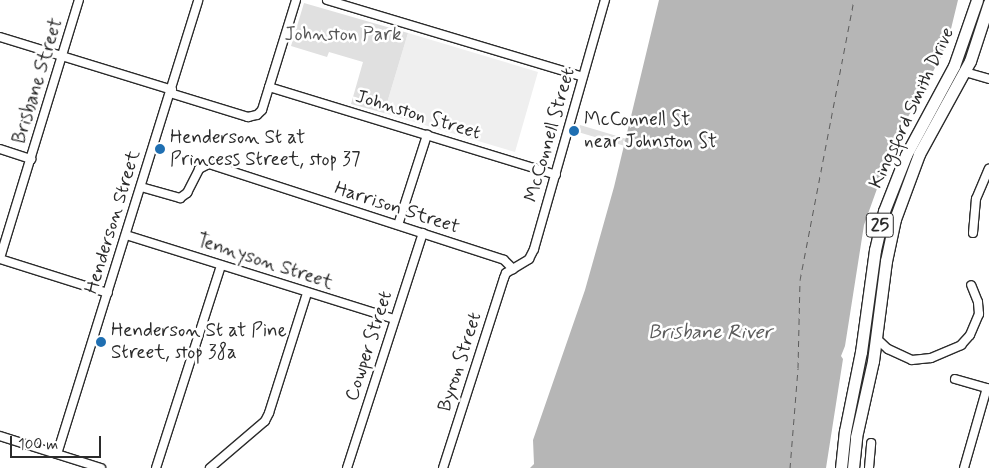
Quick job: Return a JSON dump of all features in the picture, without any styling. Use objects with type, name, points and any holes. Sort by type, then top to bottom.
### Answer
[{"type":"highway","name":"Kingsford Smith Drive","points":[[841,468],[845,431],[861,352],[875,250],[884,211],[911,143],[954,66],[976,0]]},
{"type":"highway","name":"Kingsford Smith Drive","points":[[853,468],[856,437],[874,353],[886,260],[899,204],[920,154],[965,72],[980,33],[989,2]]},
{"type":"street","name":"Brisbane Street","points":[[0,259],[79,0]]},
{"type":"street","name":"Henderson Street","points":[[58,454],[198,0]]},
{"type":"street","points":[[0,37],[248,117],[257,115],[262,110],[296,0]]},
{"type":"street","points":[[327,0],[583,77]]},
{"type":"street","name":"McConnell Street","points":[[513,269],[532,254],[605,0]]},
{"type":"street","points":[[965,72],[989,79]]},
{"type":"street","name":"Johnston Street","points":[[270,87],[556,175]]},
{"type":"street","points":[[398,225],[427,135]]},
{"type":"street","points":[[0,149],[31,159]]},
{"type":"street","name":"Harrison Street","points":[[141,187],[180,198],[186,193],[199,169],[209,164],[504,260],[513,269]]},
{"type":"street","points":[[973,233],[976,199],[989,169]]},
{"type":"street","name":"Cowper Street","points":[[348,468],[423,233]]},
{"type":"street","name":"Tennyson Street","points":[[126,235],[394,320]]},
{"type":"street","points":[[0,259],[108,293]]},
{"type":"street","points":[[156,468],[221,265]]},
{"type":"street","name":"Byron Street","points":[[443,468],[502,282],[506,274],[513,269]]},
{"type":"street","points":[[876,338],[888,349],[907,359],[920,360],[934,357],[963,344],[979,314],[978,302],[971,285]]},
{"type":"street","points":[[210,468],[264,421],[269,413],[307,293]]},
{"type":"street","points":[[874,353],[888,349]]},
{"type":"street","points":[[955,379],[988,388],[964,468]]},
{"type":"street","points":[[0,436],[101,468]]},
{"type":"street","points":[[869,468],[871,443]]},
{"type":"shaded area","points":[[408,33],[538,72],[515,152],[384,113]]},
{"type":"green space","name":"Johnston Park","points":[[304,3],[408,33],[384,113],[351,104],[363,62],[329,52],[327,57],[291,46]]},
{"type":"green space","points":[[580,125],[627,139],[625,146],[578,132]]},
{"type":"water","name":"Brisbane River","points":[[659,0],[958,0],[950,33],[941,57],[898,135],[892,141],[892,147],[864,225],[845,346],[841,356],[843,359],[826,468],[530,468],[534,464],[533,440],[585,290],[614,187]]},
{"type":"ferry route","points":[[790,468],[798,368],[800,280],[854,0]]},
{"type":"place","name":"McConnell St near Johnston St","points":[[574,131]]},
{"type":"place","name":"Henderson St at Princess Street, stop 37","points":[[160,149]]},
{"type":"place","name":"Henderson St at Pine Street, stop 38a","points":[[101,342]]}]
